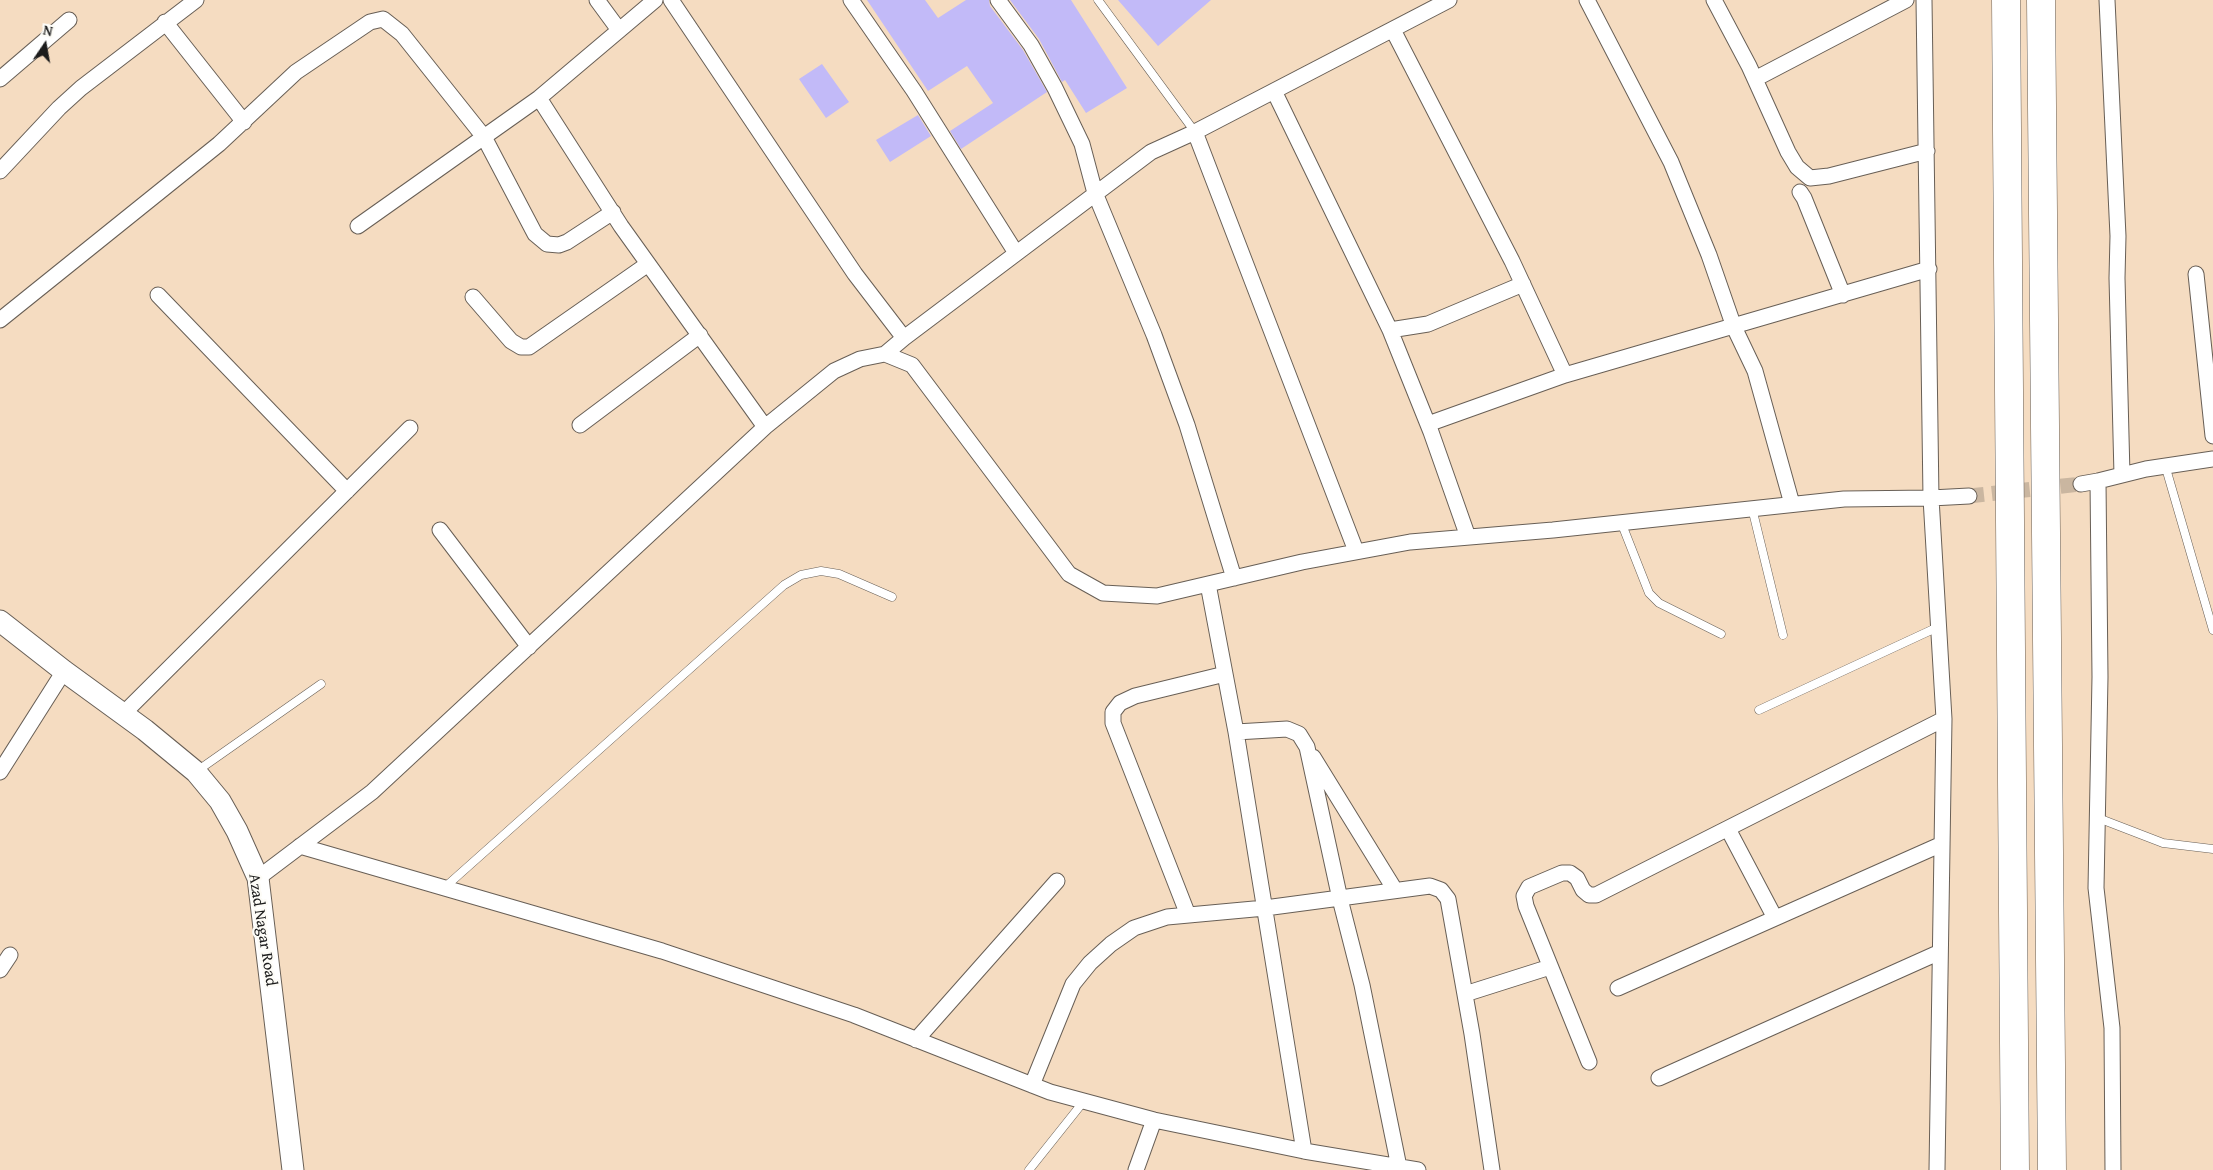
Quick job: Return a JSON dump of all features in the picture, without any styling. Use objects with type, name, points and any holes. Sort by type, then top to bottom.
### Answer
[{"type":"highway","points":[[2006,0],[2016,1170]]},
{"type":"highway","points":[[2041,0],[2052,1002],[2052,1170]]},
{"type":"street","points":[[0,171],[73,95],[165,22],[196,0]]},
{"type":"street","points":[[597,0],[619,30]]},
{"type":"street","points":[[358,226],[539,98],[655,0]]},
{"type":"street","points":[[671,0],[854,274],[904,338]]},
{"type":"street","points":[[851,0],[914,91],[1016,253]]},
{"type":"street","points":[[998,0],[1031,45],[1055,88],[1082,144],[1095,193],[1154,335],[1184,416],[1234,578]]},
{"type":"street","points":[[258,878],[372,792],[766,427],[834,371],[860,359],[885,354],[1151,152],[1195,132],[1393,30],[1430,4],[1449,0]]},
{"type":"street","points":[[1587,0],[1671,162],[1710,255],[1734,327],[1755,370],[1792,504]]},
{"type":"street","points":[[1714,0],[1755,79],[1788,152],[1797,167],[1810,178],[1829,176],[1927,151]]},
{"type":"street","points":[[1755,79],[1906,0]]},
{"type":"street","points":[[1924,0],[1931,498],[1944,719],[1937,1170]]},
{"type":"street","points":[[2107,0],[2118,236],[2116,278],[2122,475]]},
{"type":"street","points":[[0,320],[91,249],[244,122],[296,72],[370,22],[384,19],[402,34],[484,137],[535,234],[547,244],[559,245],[567,242],[613,212]]},
{"type":"street","points":[[0,79],[69,20]]},
{"type":"street","points":[[165,22],[244,122]]},
{"type":"street","points":[[1393,30],[1523,284],[1565,375]]},
{"type":"street","points":[[1274,91],[1390,330],[1428,424],[1468,537]]},
{"type":"street","points":[[539,98],[648,264],[766,427]]},
{"type":"street","points":[[1195,132],[1356,551]]},
{"type":"street","points":[[1800,192],[1843,295]]},
{"type":"street","points":[[473,297],[511,340],[521,348],[529,347],[648,264]]},
{"type":"street","points":[[1428,424],[1565,375],[1929,269]]},
{"type":"street","points":[[2196,274],[2207,324],[2213,436]]},
{"type":"street","points":[[1390,330],[1428,324],[1523,284]]},
{"type":"street","points":[[158,296],[346,491]]},
{"type":"street","points":[[580,425],[700,335]]},
{"type":"street","points":[[885,354],[912,365],[1068,574],[1103,593],[1157,596],[1356,551],[1410,542],[1844,499],[1969,496]]},
{"type":"street","points":[[123,714],[410,428]]},
{"type":"street","points":[[2081,484],[2098,482],[2165,465],[2213,459]]},
{"type":"street","points":[[2098,482],[2100,677],[2096,888],[2112,1028],[2113,1170]]},
{"type":"street","points":[[440,530],[529,647]]},
{"type":"street","points":[[1208,584],[1236,732],[1304,1151]]},
{"type":"street","name":"Azad Nagar Road","points":[[0,621],[196,772],[220,801],[237,831],[258,878],[293,1170]]},
{"type":"street","points":[[0,772],[64,671]]},
{"type":"street","points":[[1188,915],[1113,723],[1113,712],[1120,703],[1135,696],[1225,674]]},
{"type":"street","points":[[1589,1062],[1526,906],[1524,896],[1529,887],[1562,873],[1570,873],[1589,895],[1596,895],[1944,719]]},
{"type":"street","points":[[1236,732],[1287,729],[1298,734],[1395,890]]},
{"type":"street","points":[[1307,747],[1340,899],[1362,985],[1399,1166]]},
{"type":"street","points":[[1728,829],[1775,918]]},
{"type":"street","points":[[1618,988],[1942,844]]},
{"type":"street","points":[[300,846],[662,951],[854,1015],[1032,1085],[1084,1101],[1154,1120],[1304,1151],[1353,1165],[1399,1166],[1418,1170]]},
{"type":"street","points":[[916,1040],[1057,881]]},
{"type":"street","points":[[1032,1085],[1073,984],[1090,963],[1111,944],[1134,928],[1167,917],[1265,908],[1430,886],[1441,890],[1448,899],[1465,994],[1492,1170]]},
{"type":"street","points":[[1659,1078],[1940,952]]},
{"type":"street","points":[[0,970],[10,955]]},
{"type":"street","points":[[1465,994],[1550,967]]},
{"type":"street","points":[[1136,1170],[1154,1120]]},
{"type":"lane","points":[[1098,0],[1195,132]]},
{"type":"lane","points":[[2165,465],[2213,630]]},
{"type":"lane","points":[[1752,508],[1783,635]]},
{"type":"lane","points":[[1621,522],[1649,593],[1658,603],[1721,634]]},
{"type":"lane","points":[[444,888],[784,585],[801,575],[821,571],[839,574],[892,597]]},
{"type":"lane","points":[[1759,710],[1938,627]]},
{"type":"lane","points":[[196,772],[321,684]]},
{"type":"lane","points":[[2098,818],[2163,843],[2213,849]]},
{"type":"lane","points":[[1029,1170],[1084,1101]]},
{"type":"building","points":[[867,0],[925,0],[938,18],[966,0],[989,0],[990,6],[1023,50],[1047,92],[961,149],[950,131],[993,103],[967,66],[928,91]]},
{"type":"building","points":[[1010,0],[1071,0],[1127,88],[1086,113],[1065,80],[1062,82],[1039,39]]},
{"type":"building","points":[[1118,0],[1211,0],[1158,46]]},
{"type":"building","points":[[822,64],[849,102],[826,118],[799,79]]},
{"type":"building","points":[[918,115],[931,136],[890,162],[876,140]]},
{"type":"tunnel","points":[[1969,496],[2081,484]]}]
